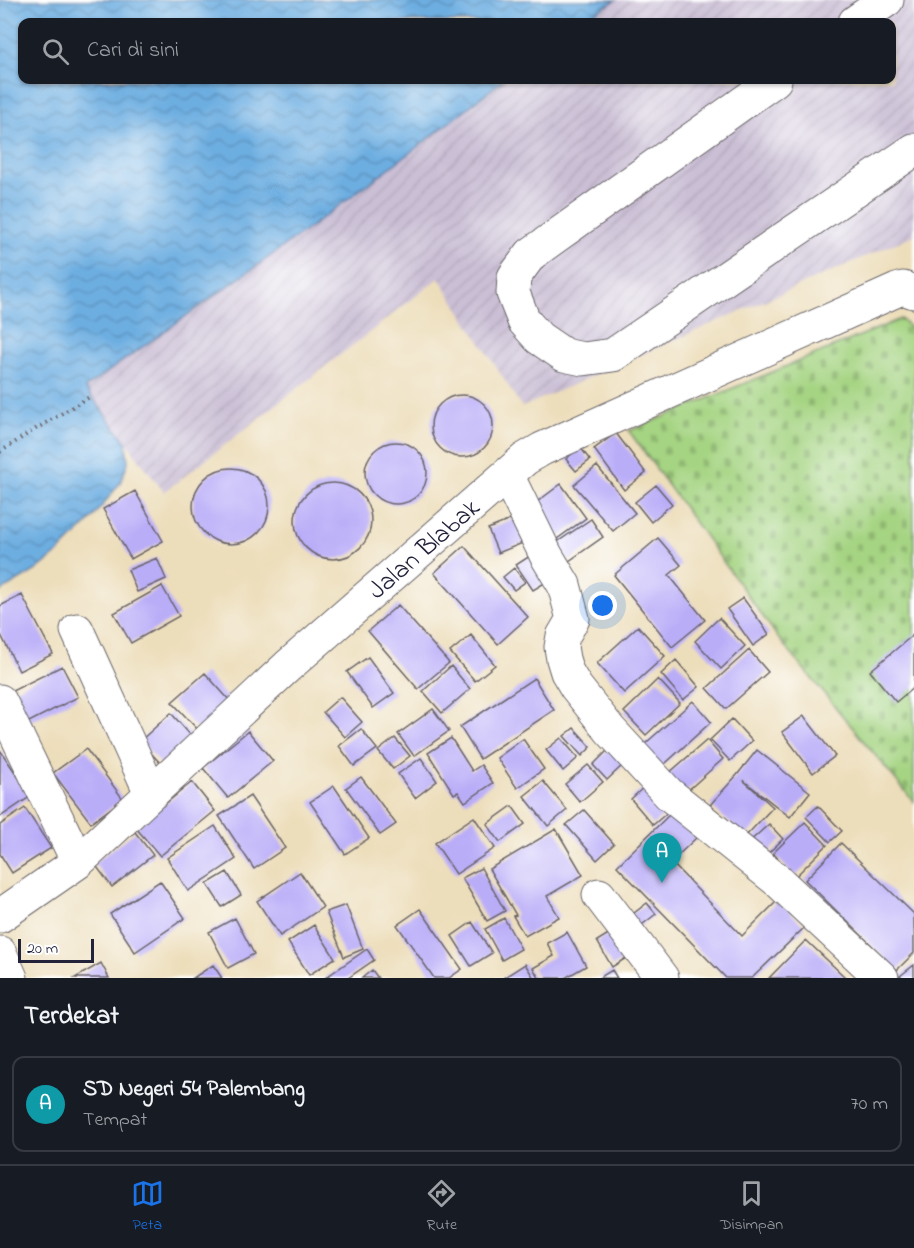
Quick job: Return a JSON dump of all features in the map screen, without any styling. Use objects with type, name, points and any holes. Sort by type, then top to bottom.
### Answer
[{"type":"street","points":[[861,18],[886,0]]},
{"type":"street","points":[[769,84],[531,255],[514,277],[513,294],[524,321],[539,338],[564,355],[584,359],[613,355],[914,150]]},
{"type":"street","name":"Jalan Blabak","points":[[0,916],[78,862],[288,666],[525,459],[542,449],[897,290],[903,288],[914,291]]},
{"type":"street","points":[[507,475],[564,585],[573,619],[563,636],[561,647],[567,672],[576,687],[610,730],[669,794],[777,880],[882,978]]},
{"type":"street","points":[[77,630],[151,793]]},
{"type":"street","points":[[0,700],[78,862]]},
{"type":"street","points":[[599,895],[662,978]]},
{"type":"street","points":[[0,953],[10,978]]},
{"type":"path","points":[[0,453],[91,396]]},
{"type":"shaded area","points":[[616,0],[914,0],[914,235],[522,407],[439,278],[164,492],[85,388],[297,237],[498,84],[896,84],[896,18],[587,18]]},
{"type":"green space","points":[[901,319],[914,331],[914,802],[779,639],[629,431]]},
{"type":"water","points":[[0,0],[616,0],[587,18],[18,18],[18,84],[498,84],[297,237],[85,388],[126,442],[128,462],[121,482],[90,521],[58,553],[35,571],[0,592]]},
{"type":"building","points":[[462,395],[484,404],[493,426],[484,448],[462,457],[440,448],[431,426],[440,404]]},
{"type":"building","points":[[616,433],[646,473],[624,490],[594,449]]},
{"type":"building","points":[[396,442],[418,451],[427,473],[418,495],[396,504],[374,495],[365,473],[374,451]]},
{"type":"building","points":[[580,447],[590,460],[576,471],[566,459]]},
{"type":"building","points":[[597,466],[635,513],[613,531],[574,485]]},
{"type":"building","points":[[231,468],[246,471],[258,479],[266,491],[269,506],[266,521],[258,533],[246,541],[231,544],[216,541],[204,533],[196,521],[193,506],[196,491],[204,479],[216,471]]},
{"type":"building","points":[[333,483],[348,486],[360,494],[368,506],[371,521],[368,536],[360,548],[348,556],[333,559],[318,556],[306,548],[298,536],[295,521],[298,506],[306,494],[318,486]]},
{"type":"building","points":[[561,484],[586,518],[550,544],[525,511]]},
{"type":"building","points":[[656,485],[672,504],[651,522],[635,502]]},
{"type":"building","points":[[135,491],[163,541],[131,559],[103,509]]},
{"type":"building","points":[[520,516],[530,540],[498,553],[488,529]]},
{"type":"building","points":[[591,519],[603,537],[569,561],[556,543]]},
{"type":"building","points":[[658,538],[681,565],[669,575],[705,620],[672,647],[614,575]]},
{"type":"building","points":[[464,546],[528,617],[498,644],[434,573]]},
{"type":"building","points":[[536,552],[553,578],[533,590],[516,565]]},
{"type":"building","points":[[157,558],[166,579],[137,592],[128,570]]},
{"type":"building","points":[[514,568],[525,582],[514,590],[503,577]]},
{"type":"building","points":[[162,586],[179,616],[131,643],[114,613]]},
{"type":"building","points":[[22,595],[53,654],[19,671],[0,633],[0,606]]},
{"type":"building","points":[[743,598],[769,634],[753,646],[727,609]]},
{"type":"building","points":[[398,605],[449,663],[418,689],[368,631]]},
{"type":"building","points":[[719,618],[745,646],[721,669],[695,641]]},
{"type":"building","points":[[638,626],[665,656],[624,693],[597,663]]},
{"type":"building","points":[[914,634],[914,687],[896,702],[870,671]]},
{"type":"building","points":[[471,635],[495,665],[475,681],[450,652]]},
{"type":"building","points":[[749,650],[768,672],[726,709],[707,688]]},
{"type":"building","points":[[368,657],[394,693],[373,708],[347,672]]},
{"type":"building","points":[[676,660],[699,687],[683,700],[661,674]]},
{"type":"building","points":[[62,666],[78,697],[27,723],[12,691]]},
{"type":"building","points":[[451,666],[470,689],[442,713],[423,691]]},
{"type":"building","points":[[205,673],[231,702],[199,731],[172,702]]},
{"type":"building","points":[[534,678],[554,710],[480,759],[460,727]]},
{"type":"building","points":[[658,679],[680,703],[646,735],[624,712]]},
{"type":"building","points":[[340,697],[362,722],[345,737],[323,712]]},
{"type":"building","points":[[693,701],[711,722],[656,772],[637,751]]},
{"type":"building","points":[[433,709],[449,731],[414,756],[398,734]]},
{"type":"building","points":[[171,713],[193,738],[162,765],[140,741]]},
{"type":"building","points":[[804,716],[835,756],[813,773],[782,732]]},
{"type":"building","points":[[732,719],[752,741],[730,761],[710,740]]},
{"type":"building","points":[[574,728],[591,747],[582,756],[564,736]]},
{"type":"building","points":[[361,729],[377,749],[354,766],[339,746]]},
{"type":"building","points":[[248,731],[273,761],[228,798],[203,768]]},
{"type":"building","points":[[395,738],[410,756],[393,769],[378,751]]},
{"type":"building","points":[[451,738],[472,771],[481,765],[493,783],[465,802],[458,792],[454,794],[428,753]]},
{"type":"building","points":[[561,738],[578,758],[563,771],[546,750]]},
{"type":"building","points":[[523,739],[544,769],[517,788],[497,758]]},
{"type":"building","points":[[707,740],[723,759],[677,800],[661,780]]},
{"type":"building","points":[[611,747],[626,762],[607,780],[593,765]]},
{"type":"building","points":[[86,749],[123,799],[91,823],[53,773]]},
{"type":"building","points":[[0,750],[31,796],[0,817]]},
{"type":"building","points":[[757,750],[810,792],[790,817],[743,780],[773,807],[745,837],[710,805]]},
{"type":"building","points":[[421,758],[437,781],[415,798],[398,774]]},
{"type":"building","points":[[588,765],[603,782],[580,802],[565,784]]},
{"type":"building","points":[[361,777],[396,824],[380,835],[346,788]]},
{"type":"building","points":[[543,781],[567,810],[548,826],[524,796]]},
{"type":"building","points":[[192,782],[215,811],[160,856],[136,828]]},
{"type":"building","points":[[646,785],[669,811],[653,825],[631,799]]},
{"type":"building","points":[[334,786],[369,838],[345,854],[310,802]]},
{"type":"building","points":[[250,796],[285,848],[254,869],[219,816]]},
{"type":"building","points":[[512,806],[525,824],[500,842],[487,824]]},
{"type":"building","points":[[818,806],[842,831],[830,842],[806,817]]},
{"type":"building","points":[[25,808],[51,848],[12,873],[0,854],[0,825]]},
{"type":"building","points":[[584,810],[614,844],[597,860],[566,825]]},
{"type":"building","points":[[671,813],[696,838],[671,862],[742,936],[778,900],[805,927],[752,978],[726,978],[617,866]]},
{"type":"building","points":[[474,817],[495,848],[456,874],[435,843]]},
{"type":"building","points":[[805,822],[827,845],[795,877],[773,853]]},
{"type":"building","points":[[769,824],[783,839],[762,859],[747,844]]},
{"type":"building","points":[[215,826],[236,859],[188,891],[167,858]]},
{"type":"building","points":[[556,829],[583,875],[547,896],[559,917],[525,936],[513,916],[516,915],[489,869]]},
{"type":"building","points":[[135,832],[153,855],[112,887],[94,863]]},
{"type":"building","points":[[841,843],[914,914],[914,953],[897,970],[805,880]]},
{"type":"building","points":[[481,868],[505,911],[487,921],[462,878]]},
{"type":"building","points":[[227,872],[241,895],[222,907],[207,884]]},
{"type":"building","points":[[300,872],[323,907],[280,936],[257,901]]},
{"type":"building","points":[[160,881],[185,918],[135,952],[110,914]]},
{"type":"building","points":[[647,903],[656,914],[634,931],[625,920]]},
{"type":"building","points":[[346,905],[363,949],[344,957],[326,912]]},
{"type":"building","points":[[420,909],[462,969],[449,978],[434,978],[397,925]]},
{"type":"building","points":[[235,918],[254,954],[228,968],[209,932]]},
{"type":"building","points":[[504,918],[521,949],[502,960],[485,929]]},
{"type":"building","points":[[472,922],[492,953],[471,966],[452,936]]},
{"type":"building","points":[[314,925],[335,958],[309,975],[288,942]]},
{"type":"building","points":[[618,928],[634,953],[612,967],[597,941]]},
{"type":"building","points":[[567,932],[586,966],[565,978],[539,978],[533,968],[554,956],[547,943]]},
{"type":"building","points":[[806,940],[846,978],[769,978]]},
{"type":"building","points":[[367,949],[374,960],[348,978],[325,978]]},
{"type":"building","points":[[101,963],[109,978],[75,978]]},
{"type":"building","points":[[525,964],[534,978],[503,978]]},
{"type":"building","points":[[213,965],[222,978],[193,978]]},
{"type":"building","points":[[914,965],[914,978],[900,976]]},
{"type":"building","points":[[372,970],[378,978],[362,978]]},
{"type":"building","points":[[612,970],[617,978],[599,978]]},
{"type":"place","name":"SD Negeri 54 Palembang","points":[[662,883]]}]
